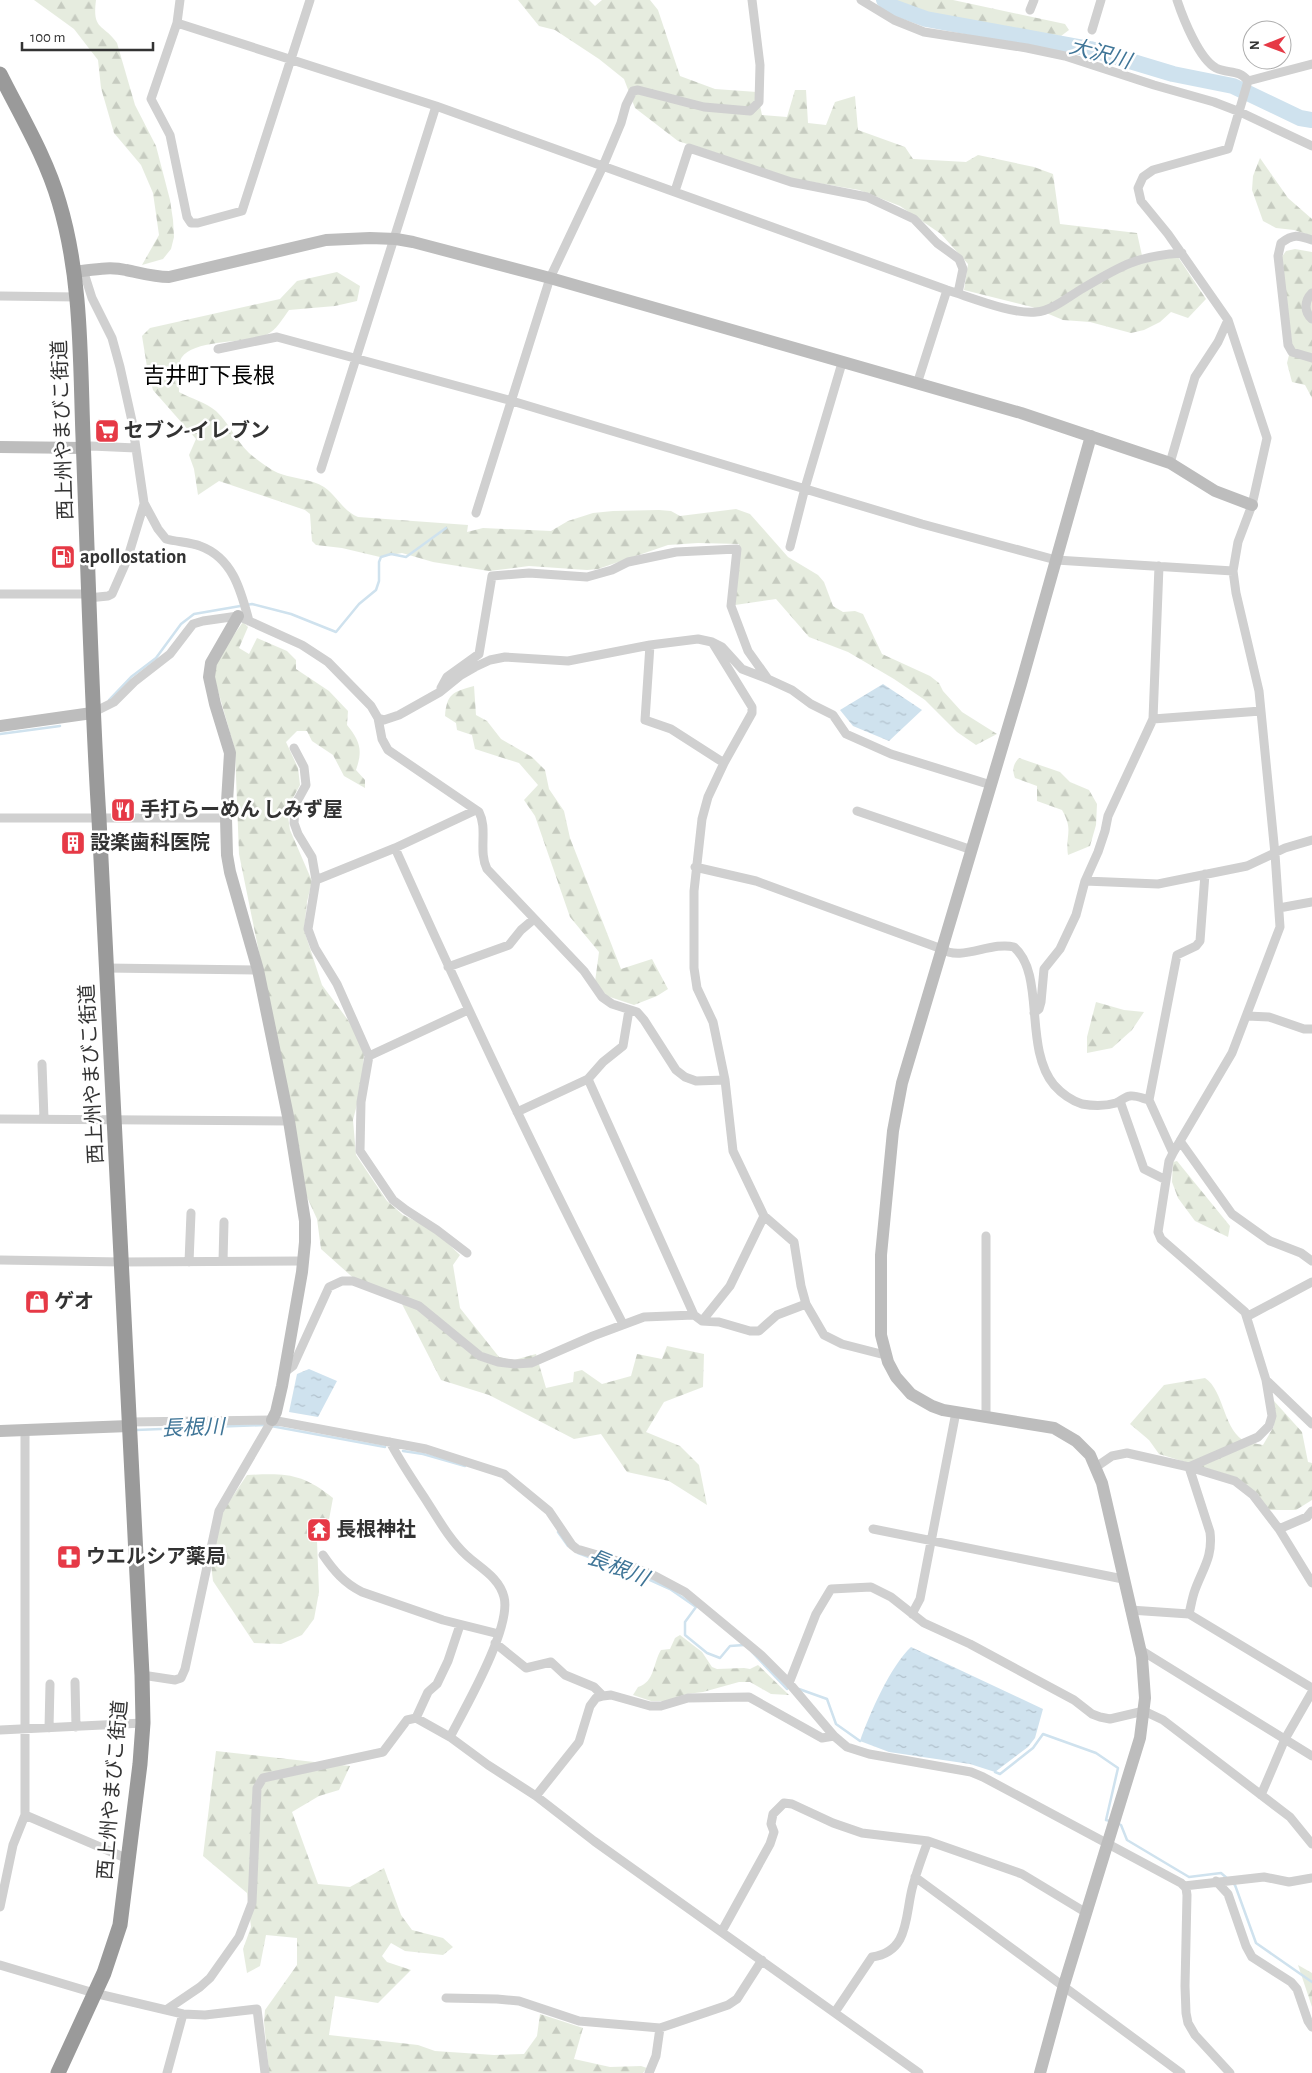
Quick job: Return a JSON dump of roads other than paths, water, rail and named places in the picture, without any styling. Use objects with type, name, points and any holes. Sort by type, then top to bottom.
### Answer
[{"type":"highway","name":"西上州やまびこ街道","points":[[0,74],[47,168],[80,274],[76,297],[84,448],[92,712],[115,1119],[142,1675],[143,1723],[120,1925],[104,1973],[58,2073]]},
{"type":"street","points":[[180,0],[177,23],[151,99],[170,135],[187,217],[191,223],[198,223],[242,211],[310,0]]},
{"type":"street","points":[[476,513],[550,278],[603,166],[621,123],[626,105],[634,91],[638,90],[704,107],[750,111],[756,108],[759,102],[760,65],[752,0]]},
{"type":"street","points":[[861,0],[894,20],[924,32],[1028,48],[1065,56],[1240,112],[1312,146]]},
{"type":"street","points":[[1030,10],[1034,0]]},
{"type":"street","points":[[1092,30],[1101,0]]},
{"type":"street","points":[[1177,0],[1186,28],[1210,64],[1217,68],[1243,74],[1248,81]]},
{"type":"street","points":[[177,23],[436,106],[947,290],[1019,311],[1036,312],[1049,308],[1118,267],[1138,259],[1151,255],[1182,253]]},
{"type":"street","points":[[1248,81],[1312,64]]},
{"type":"street","points":[[1189,1467],[1258,1437],[1270,1426],[1272,1416],[1266,1380],[1248,1316],[1158,1236],[1166,1180],[1173,1153],[1232,1053],[1279,934],[1275,854],[1261,711],[1252,658],[1236,593],[1233,571],[1238,542],[1252,505],[1267,438],[1228,320],[1182,253],[1141,201],[1138,194],[1139,183],[1147,173],[1224,151],[1230,145],[1248,81]]},
{"type":"street","points":[[321,469],[436,106]]},
{"type":"street","points":[[675,191],[689,148],[791,182],[867,198],[914,219],[937,243],[960,258],[963,269],[958,293]]},
{"type":"street","points":[[1312,240],[1297,234],[1288,238],[1280,243],[1278,256],[1288,345],[1292,352],[1312,358]]},
{"type":"street","points":[[142,1675],[175,1680],[181,1678],[219,1511],[276,1412],[285,1372],[302,1272],[305,1221],[289,1120],[258,970],[230,872],[227,855],[226,818],[230,753],[209,677],[211,663],[243,619],[240,590],[228,565],[210,550],[198,545],[166,539],[154,523],[144,503],[136,448],[122,376],[112,338],[80,274],[107,268],[128,270],[137,274],[169,277],[326,240],[394,239],[550,278],[1020,413],[1170,463],[1214,491],[1252,505]]},
{"type":"street","points":[[917,384],[947,290]]},
{"type":"street","points":[[1312,293],[1307,298],[1306,308],[1308,316],[1312,319]]},
{"type":"street","points":[[0,296],[76,297]]},
{"type":"street","points":[[1170,463],[1195,377],[1218,342],[1228,320]]},
{"type":"street","points":[[218,349],[277,337],[512,401],[922,524],[1056,560],[1233,571]]},
{"type":"street","points":[[790,548],[805,488],[842,362]]},
{"type":"street","points":[[1040,2073],[1085,1912],[1140,1738],[1144,1711],[1145,1682],[1139,1649],[1102,1483],[1090,1455],[1076,1441],[1054,1428],[956,1412],[932,1406],[911,1394],[896,1377],[886,1354],[881,1335],[880,1268],[893,1131],[902,1083],[991,785],[1090,436]]},
{"type":"street","points":[[0,447],[84,448],[91,446],[136,448]]},
{"type":"street","points":[[0,594],[108,596],[112,594],[127,560],[144,503]]},
{"type":"street","points":[[440,692],[442,684],[448,677],[479,654],[492,576],[529,573],[587,577],[612,570],[628,562],[676,552],[737,549],[731,606],[748,650],[768,679]]},
{"type":"street","points":[[1034,1012],[1039,1008],[1041,1002],[1044,969],[1060,949],[1076,915],[1085,880],[1098,852],[1108,816],[1153,719],[1159,566]]},
{"type":"street","points":[[0,726],[92,712],[114,702],[134,682],[170,654],[193,624],[203,621],[243,619],[302,645],[328,662],[370,706],[378,718],[382,740],[388,750],[476,810],[483,819],[482,860],[487,869],[584,971],[602,998],[637,1012],[676,1070],[685,1077],[696,1081],[724,1080]]},
{"type":"street","points":[[378,718],[384,720],[399,715],[440,692],[461,675],[490,660],[506,657],[568,661],[650,645],[698,639],[712,642],[722,647],[742,670],[792,690],[832,716],[846,734],[891,754],[991,785]]},
{"type":"street","points":[[712,642],[752,707],[752,713],[724,763],[708,797],[702,819],[695,867],[694,968],[697,988],[714,1022],[733,1151],[764,1216],[794,1242],[806,1304],[824,1335],[832,1340],[886,1354]]},
{"type":"street","points":[[650,645],[645,720],[671,729],[724,763]]},
{"type":"street","points":[[1153,719],[1261,711]]},
{"type":"street","points":[[294,748],[304,767],[306,785],[295,805],[294,823],[298,834],[312,857],[316,880],[308,929],[315,948],[337,984],[370,1056],[361,1102],[360,1151],[394,1200],[467,1253]]},
{"type":"street","points":[[316,880],[395,848],[476,810]]},
{"type":"street","points":[[856,811],[972,850]]},
{"type":"street","points":[[0,818],[226,818]]},
{"type":"street","points":[[1085,880],[1149,885],[1246,866],[1285,848],[1312,840]]},
{"type":"street","points":[[395,848],[468,1010],[563,1209],[623,1324]]},
{"type":"street","points":[[695,867],[756,881],[942,949],[948,954],[957,954],[984,947],[1014,947],[1019,951],[1028,969],[1040,1058],[1046,1075],[1062,1094],[1070,1100],[1101,1106],[1130,1096],[1149,1100]]},
{"type":"street","points":[[1173,1153],[1149,1100],[1177,956],[1196,946],[1200,941],[1205,874]]},
{"type":"street","points":[[1279,908],[1312,902]]},
{"type":"street","points":[[448,967],[510,945],[521,930],[534,919]]},
{"type":"street","points":[[106,968],[258,970]]},
{"type":"street","points":[[370,1056],[468,1010]]},
{"type":"street","points":[[517,1112],[588,1079],[623,1046],[629,1010]]},
{"type":"street","points":[[1247,1016],[1269,1017],[1312,1029]]},
{"type":"street","points":[[42,1064],[44,1119]]},
{"type":"street","points":[[588,1079],[694,1314],[702,1321],[719,1322],[750,1331],[759,1331],[777,1315],[806,1304]]},
{"type":"street","points":[[1120,1101],[1144,1169],[1166,1180]]},
{"type":"street","points":[[0,1119],[289,1120]]},
{"type":"street","points":[[1180,1141],[1232,1214],[1270,1241],[1300,1253],[1312,1261]]},
{"type":"street","points":[[189,1262],[191,1213]]},
{"type":"street","points":[[702,1321],[730,1286],[764,1216]]},
{"type":"street","points":[[224,1222],[224,1261]]},
{"type":"street","points":[[986,1236],[986,1417]]},
{"type":"street","points":[[0,1260],[121,1262],[302,1261]]},
{"type":"street","points":[[285,1372],[293,1366],[329,1287],[342,1281],[353,1281],[419,1306],[480,1356],[498,1362],[516,1364],[531,1363],[644,1317],[694,1314]]},
{"type":"street","points":[[1248,1316],[1312,1282]]},
{"type":"street","points":[[1266,1380],[1312,1424]]},
{"type":"street","points":[[912,1614],[920,1599],[956,1412]]},
{"type":"street","points":[[0,1431],[129,1424],[272,1420],[426,1449],[504,1474],[549,1511],[572,1546],[648,1573],[685,1592],[761,1655],[789,1683],[834,1736],[848,1747],[869,1754],[971,1772],[984,1777],[1106,1844],[1174,1878],[1184,1886],[1187,1895],[1185,1986],[1188,2023],[1196,2035],[1230,2073]]},
{"type":"street","points":[[0,1907],[13,1845],[25,1815],[25,1430]]},
{"type":"street","points":[[390,1442],[446,1532],[459,1549],[494,1577],[504,1597],[504,1609],[496,1643],[482,1677],[450,1737]]},
{"type":"street","points":[[1096,1467],[1112,1456],[1127,1453],[1189,1467],[1235,1481],[1253,1495],[1279,1529],[1312,1583]]},
{"type":"street","points":[[1189,1467],[1210,1532],[1211,1543],[1210,1558],[1195,1590],[1189,1614]]},
{"type":"street","points":[[1279,1529],[1308,1517],[1312,1511]]},
{"type":"street","points":[[874,1529],[1123,1579]]},
{"type":"street","points":[[323,1555],[337,1574],[362,1592],[460,1625],[499,1634]]},
{"type":"street","points":[[789,1683],[816,1614],[831,1589],[871,1587],[891,1597],[924,1623],[970,1644],[1074,1700],[1100,1717],[1110,1718],[1144,1711],[1163,1720],[1290,1817],[1312,1844]]},
{"type":"street","points":[[1130,1610],[1189,1614],[1312,1690],[1285,1739],[1261,1795]]},
{"type":"street","points":[[416,1718],[428,1692],[437,1684],[448,1661],[460,1625]]},
{"type":"street","points":[[496,1643],[526,1668],[551,1662],[565,1675],[594,1687],[603,1696]]},
{"type":"street","points":[[1139,1649],[1312,1756]]},
{"type":"street","points":[[75,1682],[76,1727]]},
{"type":"street","points":[[50,1684],[50,1728]]},
{"type":"street","points":[[536,1796],[579,1742],[590,1706],[596,1698],[603,1696],[611,1695],[650,1706],[661,1706],[688,1698],[749,1697],[822,1738],[834,1736]]},
{"type":"street","points":[[166,2010],[210,1978],[239,1937],[252,1903],[257,1788],[263,1778],[383,1752],[407,1720],[416,1718],[450,1737],[488,1765],[536,1796],[594,1840],[919,2073]]},
{"type":"street","points":[[0,1730],[143,1723]]},
{"type":"street","points":[[722,1932],[770,1844],[774,1832],[772,1824],[774,1814],[784,1803],[792,1804],[832,1824],[862,1833],[928,1841],[1022,1874],[1085,1912]]},
{"type":"street","points":[[25,1815],[128,1859]]},
{"type":"street","points":[[835,2012],[872,1957],[880,1956],[893,1948],[899,1941],[906,1927],[908,1904],[928,1841]]},
{"type":"street","points":[[915,1877],[1181,2073]]},
{"type":"street","points":[[1184,1886],[1264,1877],[1288,1882],[1312,1878]]},
{"type":"street","points":[[1220,1881],[1228,1894],[1246,1946],[1252,1957],[1291,1982],[1297,1989],[1308,2021],[1312,2027]]},
{"type":"street","points":[[446,1998],[497,1999],[519,2002],[585,2023],[660,2028],[728,2005],[737,1999],[762,1960]]},
{"type":"street","points":[[0,1965],[94,1992],[182,2014],[205,2015],[256,2009],[265,2073]]},
{"type":"street","points":[[167,2073],[182,2014]]},
{"type":"street","points":[[652,2071],[660,2028]]},
{"type":"water","points":[[883,684],[922,710],[889,741],[853,726],[840,710]]},
{"type":"water","points":[[309,1369],[337,1381],[318,1417],[289,1412],[297,1374]]},
{"type":"water","points":[[911,1647],[1043,1709],[1035,1738],[1028,1747],[995,1772],[970,1764],[889,1752],[860,1741],[888,1678],[903,1655]]},
{"type":"waterway","name":"大沢川","points":[[884,0],[893,7],[926,19],[1090,49],[1173,74],[1233,86],[1300,118],[1312,120]]},
{"type":"waterway","points":[[109,700],[131,677],[156,658],[181,624],[194,614],[252,604],[291,614],[336,632],[359,604],[376,590],[379,581],[379,562],[381,557],[391,554],[406,557],[446,528]]},
{"type":"waterway","points":[[0,734],[60,726]]},
{"type":"waterway","name":"長根川","points":[[136,1430],[265,1425]]},
{"type":"waterway","name":"長根川","points":[[271,1426],[385,1447]]},
{"type":"waterway","name":"長根川","points":[[403,1451],[423,1454],[465,1466]]},
{"type":"waterway","name":"長根川","points":[[558,1532],[568,1546]]},
{"type":"waterway","name":"長根川","points":[[578,1553],[670,1589],[696,1607],[685,1622],[685,1635],[707,1653],[720,1658],[730,1646],[744,1645]]},
{"type":"waterway","name":"長根川","points":[[752,1652],[787,1689]]},
{"type":"waterway","name":"長根川","points":[[799,1689],[827,1699],[836,1724],[860,1741]]},
{"type":"waterway","points":[[995,1772],[1000,1774],[1033,1748],[1043,1734],[1096,1753],[1118,1768],[1106,1820],[1110,1821]]},
{"type":"waterway","points":[[1117,1823],[1121,1825],[1127,1840],[1189,1877],[1221,1873],[1228,1879]]},
{"type":"waterway","points":[[1232,1883],[1235,1885],[1256,1943],[1312,1982]]},
{"type":"place","name":"セブン-イレブン","points":[[107,431]]},
{"type":"place","name":"apollostation","points":[[63,557]]},
{"type":"place","name":"手打らーめん しみず屋","points":[[123,810]]},
{"type":"place","name":"設楽歯科医院","points":[[73,843]]},
{"type":"place","name":"ゲオ","points":[[37,1302]]},
{"type":"place","name":"長根神社","points":[[319,1530]]},
{"type":"place","name":"ウエルシア薬局","points":[[69,1557]]},
{"type":"district","name":"吉井町下長根","points":[[209,376]]}]
